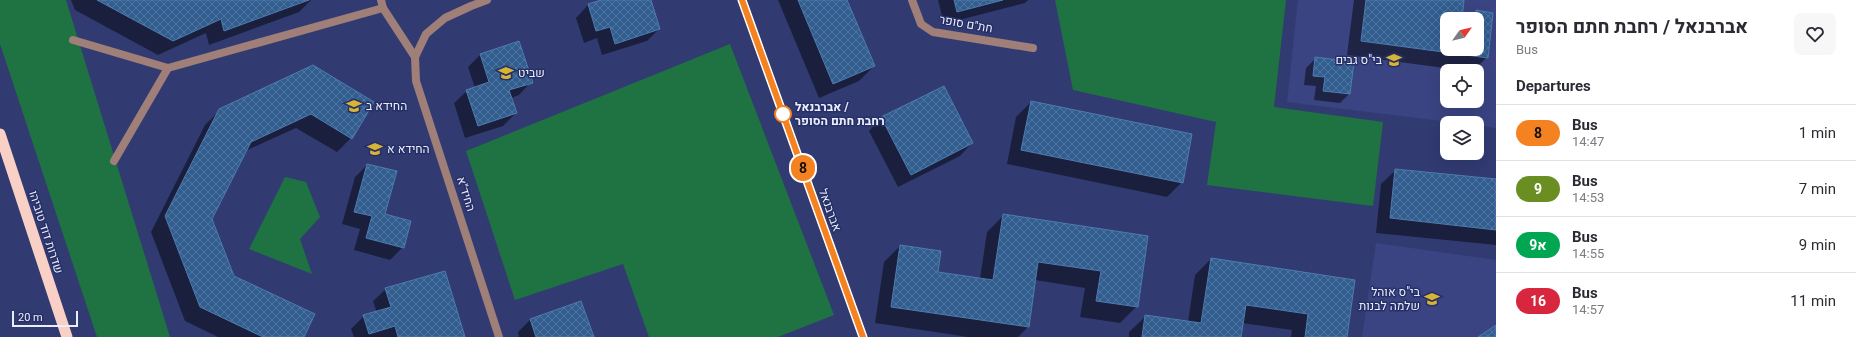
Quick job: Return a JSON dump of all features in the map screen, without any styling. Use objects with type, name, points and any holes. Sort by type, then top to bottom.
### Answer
[{"type":"highway","name":"שדרות דוד טוביהו","points":[[0,134],[67,337]]},
{"type":"street","name":"החיד\"א","points":[[486,0],[446,18],[426,34],[415,57],[416,81],[500,337]]},
{"type":"street","name":"אברבנאל","points":[[742,0],[863,337]]},
{"type":"street","name":"חת\"ם סופר","points":[[912,0],[921,24],[933,32],[1033,48]]},
{"type":"street","points":[[73,40],[168,68],[382,4],[415,57]]},
{"type":"street","points":[[114,161],[168,68]]},
{"type":"shaded area","name":"בי\"ס גבים","points":[[1298,0],[1496,0],[1496,128],[1484,126],[1484,116],[1440,116],[1440,121],[1287,102]]},
{"type":"shaded area","name":"בי\"ס אוהל שלמה לבנות","points":[[1376,243],[1496,260],[1496,337],[1362,337]]},
{"type":"green space","points":[[0,0],[66,0],[170,337],[97,337],[0,44]]},
{"type":"green space","points":[[1055,0],[1286,0],[1274,107],[1383,122],[1373,206],[1207,185],[1216,122],[1073,90]]},
{"type":"green space","points":[[730,44],[834,315],[778,337],[649,337],[623,264],[515,300],[466,151]]},
{"type":"green space","points":[[285,177],[306,182],[320,217],[300,239],[312,274],[249,249]]},
{"type":"building","points":[[97,0],[309,0],[224,31],[221,19],[173,41]]},
{"type":"building","points":[[601,0],[651,0],[660,29],[615,44],[610,27],[596,31],[588,4]]},
{"type":"building","points":[[798,0],[847,0],[875,66],[833,84]]},
{"type":"building","points":[[954,0],[1003,0],[957,12]]},
{"type":"building","points":[[1366,0],[1464,0],[1463,12],[1440,12],[1440,52],[1361,41]]},
{"type":"building","points":[[1476,10],[1493,13],[1488,58],[1473,56],[1484,56],[1484,12],[1476,12]]},
{"type":"building","points":[[519,41],[533,83],[509,90],[517,113],[478,126],[466,90],[489,82],[480,54]]},
{"type":"building","points":[[1315,57],[1354,62],[1350,94],[1323,91],[1325,77],[1313,76]]},
{"type":"building","points":[[313,65],[374,102],[352,139],[311,114],[251,142],[212,219],[234,276],[315,314],[304,337],[263,337],[200,307],[165,216],[219,109]]},
{"type":"building","points":[[944,86],[973,143],[911,175],[881,117]]},
{"type":"building","points":[[1031,101],[1192,134],[1183,183],[1021,150]]},
{"type":"building","points":[[367,164],[397,171],[385,214],[411,221],[404,248],[366,238],[372,216],[354,212]]},
{"type":"building","points":[[1395,169],[1496,179],[1496,230],[1390,218]]},
{"type":"building","points":[[1003,214],[1148,236],[1138,307],[1096,301],[1101,271],[1038,262],[1029,327],[891,307],[900,245],[941,251],[938,272],[993,280]]},
{"type":"building","points":[[1211,258],[1355,280],[1347,337],[1305,337],[1308,314],[1246,305],[1241,337],[1142,337],[1145,315],[1201,323]]},
{"type":"building","points":[[445,271],[465,337],[398,337],[395,326],[369,334],[363,315],[391,307],[385,288]]},
{"type":"building","points":[[581,301],[594,337],[536,337],[530,319]]},
{"type":"building","points":[[1496,325],[1496,337],[1478,337]]},
{"type":"bus line","name":"8","points":[[742,0],[863,337]]},
{"type":"place","name":"בי\"ס גבים","points":[[1394,60]]},
{"type":"place","name":"שביט","points":[[506,73]]},
{"type":"place","name":"החידא ב","points":[[354,106]]},
{"type":"place","name":"אברבנאל / רחבת חתם הסופר","points":[[783,114]]},
{"type":"place","name":"החידא א","points":[[375,149]]},
{"type":"place","name":"בי\"ס אוהל שלמה לבנות","points":[[1432,299]]}]
